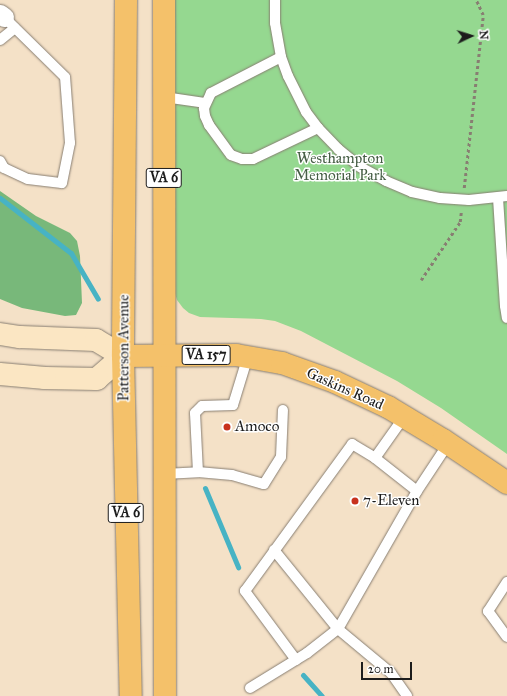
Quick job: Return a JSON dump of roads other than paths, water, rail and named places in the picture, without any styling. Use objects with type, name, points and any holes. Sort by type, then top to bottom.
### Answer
[{"type":"main road","name":"Patterson Avenue","points":[[126,0],[123,356],[131,696]]},
{"type":"main road","name":"VA 6","points":[[164,0],[165,696]]},
{"type":"main road","points":[[0,334],[20,337],[96,340],[123,356],[97,379],[45,378],[0,374]]},
{"type":"main road","name":"Gaskins Road","points":[[164,356],[222,354],[248,356],[282,363],[335,382],[362,394],[404,417],[507,483]]},
{"type":"main road","name":"VA 157","points":[[123,356],[164,356]]},
{"type":"lane","points":[[274,0],[275,23],[281,57],[296,95],[318,128],[338,149],[360,167],[386,181],[412,192],[440,198],[462,200],[502,197],[504,301],[507,318]]},
{"type":"lane","points":[[0,40],[6,20],[65,77],[70,143],[62,183],[28,179],[4,168],[0,162]]},
{"type":"lane","points":[[281,57],[211,93],[205,103],[205,116],[209,125],[232,155],[236,158],[253,159],[318,128]]},
{"type":"lane","points":[[164,97],[205,103]]},
{"type":"lane","points":[[198,472],[195,413],[202,406],[234,405],[248,356]]},
{"type":"lane","points":[[164,474],[198,472],[232,475],[264,484],[281,457],[283,410]]},
{"type":"lane","points":[[375,458],[404,417]]},
{"type":"lane","points":[[296,660],[245,591],[274,550],[352,444],[375,458],[417,491]]},
{"type":"lane","points":[[250,688],[296,660],[338,629],[417,491],[448,444]]},
{"type":"lane","points":[[274,550],[338,629],[391,672],[407,696]]},
{"type":"lane","points":[[507,582],[488,611],[507,637]]},
{"type":"waterway","points":[[0,198],[71,253],[98,299]]},
{"type":"waterway","points":[[205,488],[238,567]]},
{"type":"waterway","points":[[303,675],[322,696]]},
{"type":"place","name":"Amoco","points":[[227,427]]},
{"type":"place","name":"7-Eleven","points":[[355,501]]},
{"type":"park label","name":"Westhampton Memorial Park","points":[[340,166]]}]
